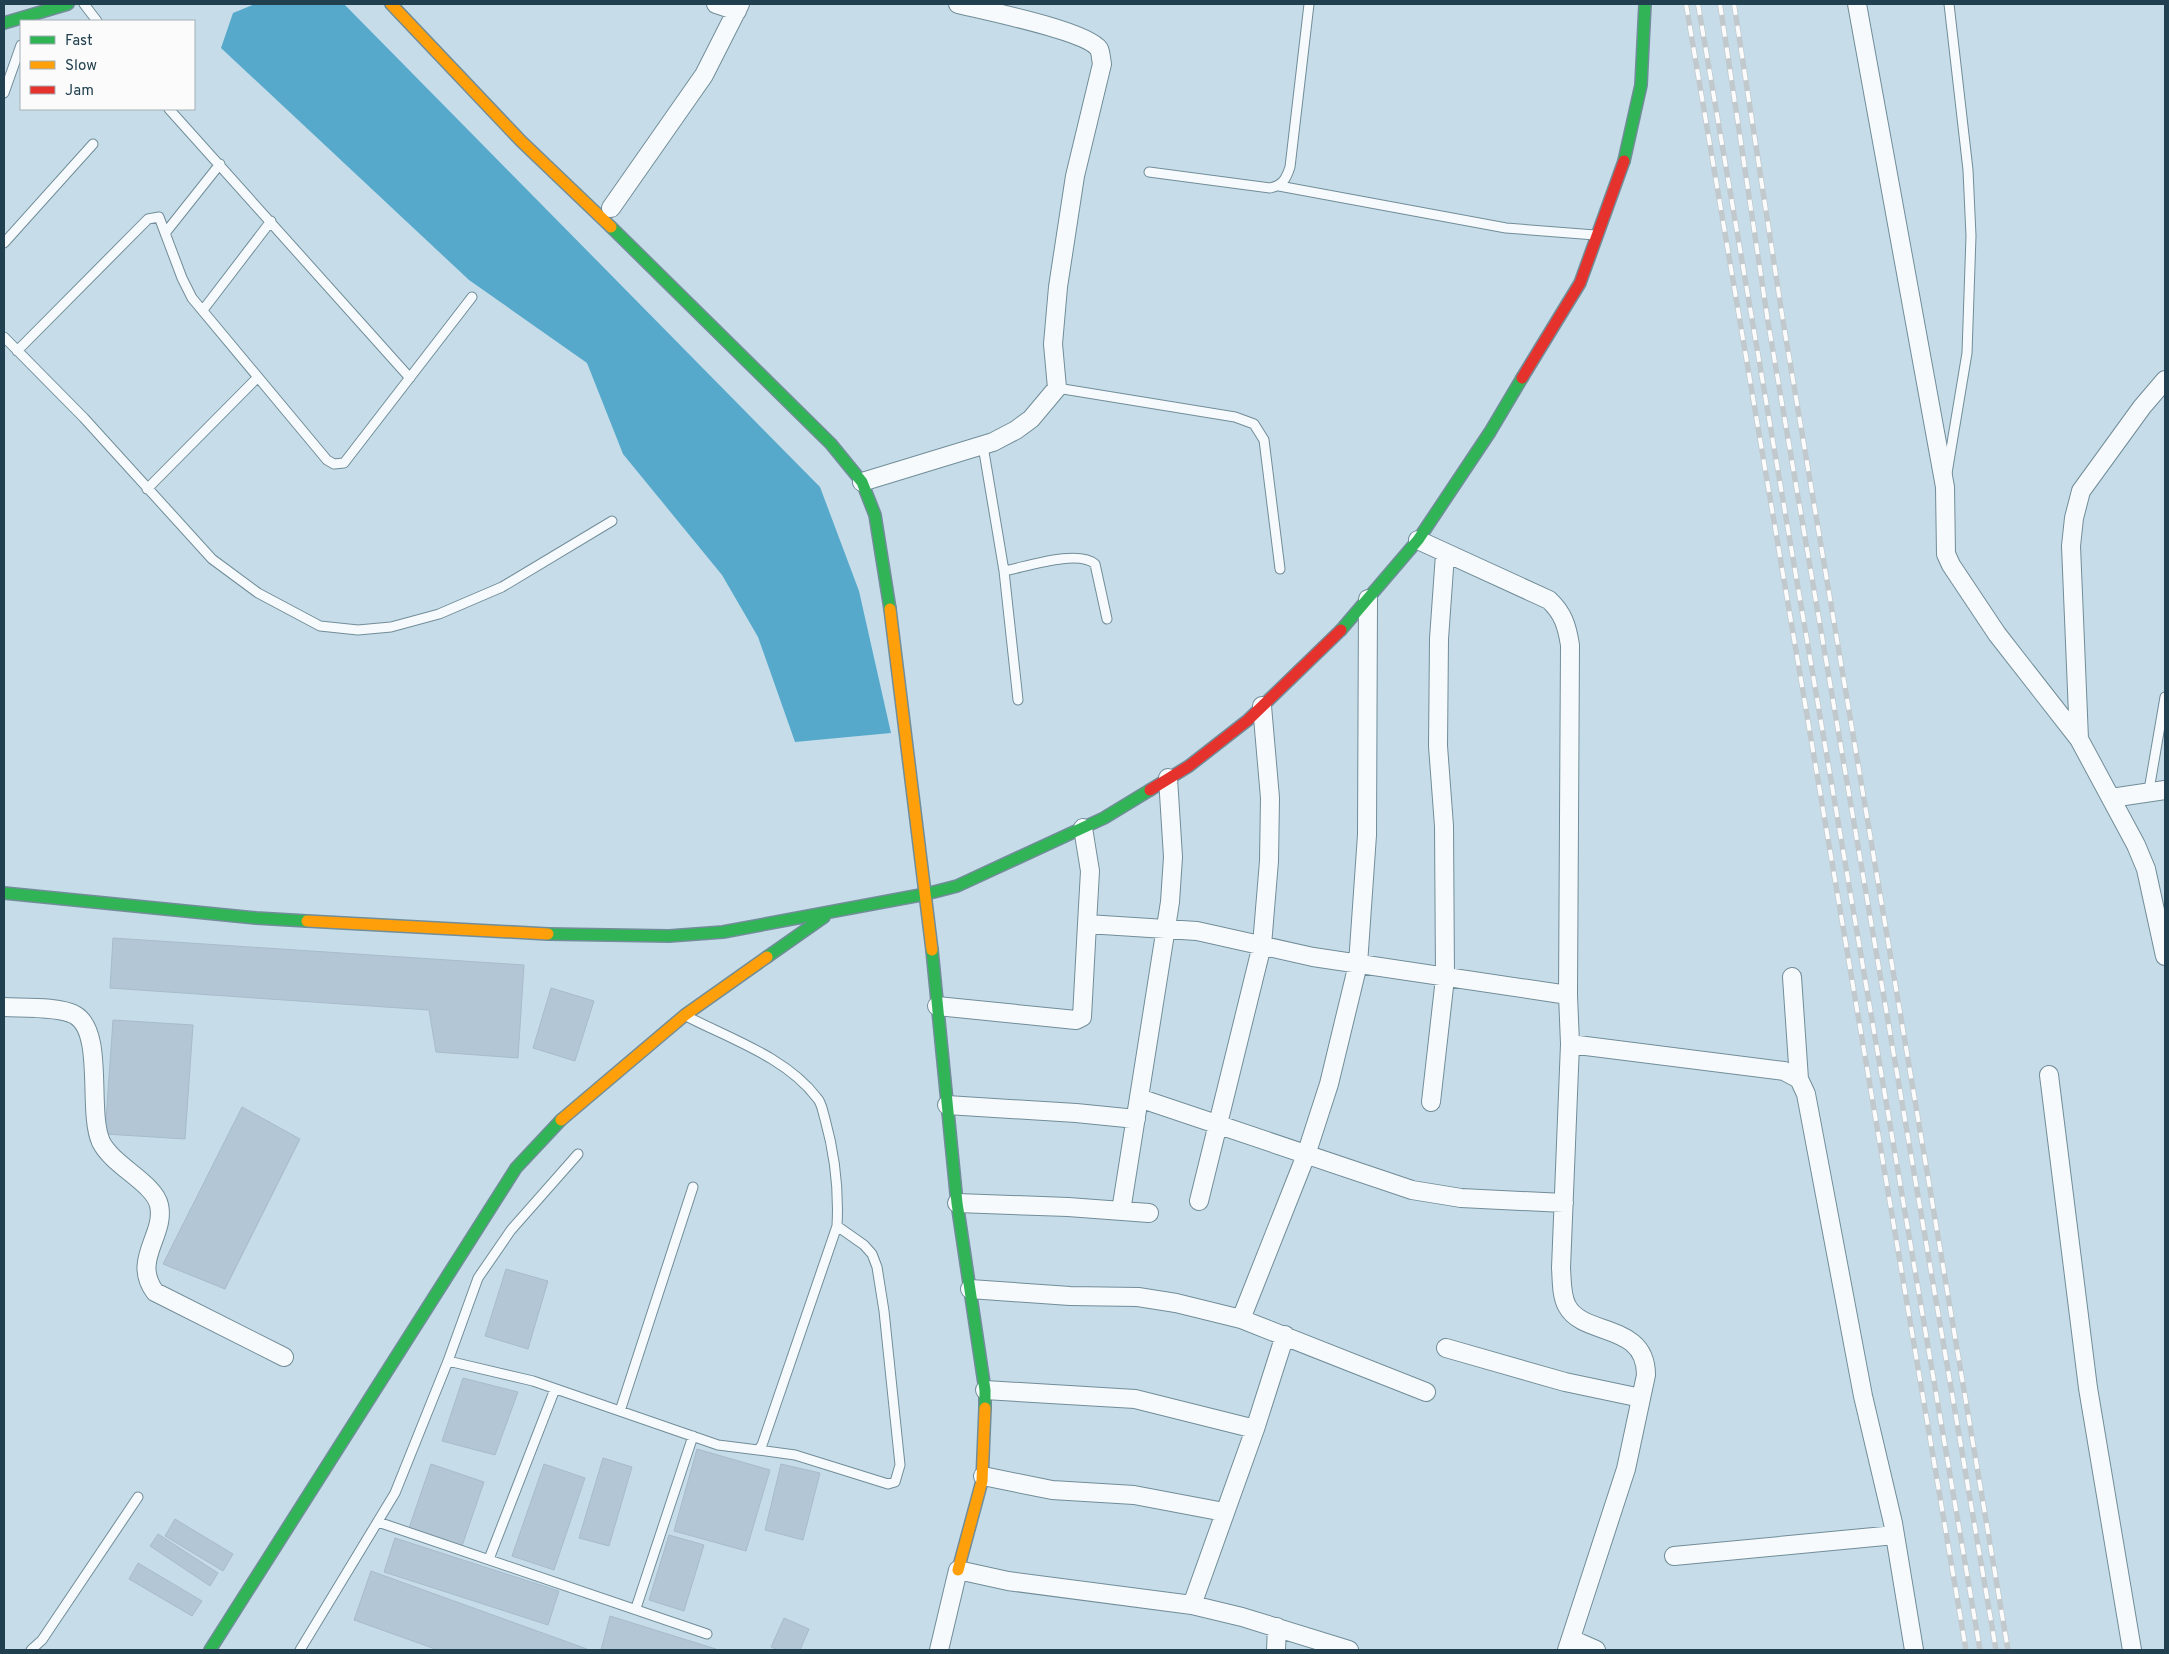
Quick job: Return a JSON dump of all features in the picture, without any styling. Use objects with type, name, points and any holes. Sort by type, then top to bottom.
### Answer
[{"type":"street","points":[[31,18],[64,4]]},
{"type":"street","points":[[391,4],[520,141],[601,217],[831,444],[862,482],[874,515],[883,555],[926,894],[957,1203],[984,1390],[986,1432],[983,1476],[939,1650]]},
{"type":"street","points":[[611,208],[704,75],[739,8],[716,4]]},
{"type":"street","points":[[862,482],[983,446],[1016,430],[1031,419],[1057,388],[1053,344],[1058,287],[1075,176],[1102,64],[1099,49],[1090,41],[1071,33],[958,4]]},
{"type":"street","points":[[4,893],[256,918],[594,936],[669,936],[723,932],[926,894],[957,886],[1104,818],[1197,760],[1262,706],[1333,640],[1418,540],[1490,432],[1580,283],[1599,236],[1623,166],[1641,85],[1645,4]]},
{"type":"street","points":[[1857,4],[1945,488],[1946,554],[1951,565],[1997,634],[2079,739],[2136,845],[2146,869],[2165,956]]},
{"type":"street","points":[[4,23],[20,20]]},
{"type":"street","points":[[2079,739],[2071,546],[2074,518],[2081,491],[2142,407],[2165,380]]},
{"type":"street","points":[[1418,540],[1549,600],[1558,608],[1567,624],[1570,645],[1568,995],[1570,1044],[1561,1268],[1562,1294],[1567,1306],[1575,1316],[1633,1343],[1641,1352],[1646,1365],[1646,1375],[1626,1469],[1569,1644],[1596,1650]]},
{"type":"street","points":[[1431,1102],[1446,978],[1444,826],[1438,746],[1439,639],[1446,554]]},
{"type":"street","points":[[1241,1319],[1306,1155],[1329,1084],[1358,964],[1367,835],[1368,599]]},
{"type":"street","points":[[1199,1201],[1262,945],[1269,861],[1270,798],[1262,706]]},
{"type":"street","points":[[1121,1211],[1165,928],[1173,858],[1168,778]]},
{"type":"street","points":[[2111,798],[2157,790]]},
{"type":"street","points":[[936,1006],[1076,1020],[1082,1017],[1090,871],[1084,828]]},
{"type":"street","points":[[210,1650],[516,1168],[560,1120],[685,1016],[832,912]]},
{"type":"street","points":[[1087,924],[1197,931],[1358,964],[1568,995]]},
{"type":"street","points":[[1792,977],[1799,1079],[1806,1094],[1863,1396],[1895,1534],[1914,1650]]},
{"type":"street","points":[[4,1007],[60,1010],[75,1014],[85,1023],[90,1038],[96,1124],[100,1140],[109,1155],[154,1193],[160,1205],[159,1217],[146,1268],[147,1281],[155,1292],[284,1357]]},
{"type":"street","points":[[1570,1044],[1784,1071],[1799,1079]]},
{"type":"street","points":[[2049,1075],[2088,1388],[2132,1650]]},
{"type":"street","points":[[1139,1098],[1392,1185],[1431,1194],[1461,1198],[1564,1203]]},
{"type":"street","points":[[947,1105],[1076,1112],[1136,1120]]},
{"type":"street","points":[[957,1203],[1149,1213]]},
{"type":"street","points":[[970,1289],[1070,1296],[1138,1297],[1176,1303],[1241,1319],[1426,1392]]},
{"type":"street","points":[[1192,1605],[1255,1429],[1285,1335]]},
{"type":"street","points":[[1446,1348],[1572,1384],[1641,1398]]},
{"type":"street","points":[[984,1390],[1126,1398],[1255,1429]]},
{"type":"street","points":[[983,1476],[1052,1490],[1134,1495],[1224,1512]]},
{"type":"street","points":[[1674,1556],[1895,1534]]},
{"type":"street","points":[[958,1570],[1008,1581],[1192,1605],[1277,1627],[1349,1650]]},
{"type":"street","points":[[1276,1650],[1277,1627]]},
{"type":"lane","points":[[84,4],[96,20]]},
{"type":"lane","points":[[1279,186],[1286,179],[1290,167],[1309,4]]},
{"type":"lane","points":[[1945,488],[1967,353],[1970,236],[1967,160],[1949,4]]},
{"type":"lane","points":[[4,93],[20,48]]},
{"type":"lane","points":[[170,110],[410,378]]},
{"type":"lane","points":[[4,243],[93,144]]},
{"type":"lane","points":[[166,232],[220,164]]},
{"type":"lane","points":[[1150,172],[1270,188],[1279,186],[1506,228],[1599,236]]},
{"type":"lane","points":[[17,351],[148,219],[159,217],[182,278],[192,298],[327,460],[337,464],[344,463],[472,297]]},
{"type":"lane","points":[[203,310],[271,221]]},
{"type":"lane","points":[[4,337],[84,418],[212,559],[258,594],[320,626],[358,630],[391,627],[439,614],[502,586],[612,521]]},
{"type":"lane","points":[[147,489],[258,377]]},
{"type":"lane","points":[[1057,388],[1235,417],[1254,424],[1264,440],[1280,569]]},
{"type":"lane","points":[[983,446],[1004,571],[1018,700]]},
{"type":"lane","points":[[1004,571],[1076,557],[1090,559],[1095,564],[1107,620]]},
{"type":"lane","points":[[2157,790],[2165,697]]},
{"type":"lane","points":[[685,1016],[784,1067],[802,1081],[819,1100],[834,1156],[838,1198],[837,1226],[766,1436],[758,1450]]},
{"type":"lane","points":[[300,1650],[395,1493],[448,1361],[478,1278],[511,1230],[578,1154]]},
{"type":"lane","points":[[620,1411],[692,1187]]},
{"type":"lane","points":[[448,1361],[533,1381],[718,1445],[795,1454],[888,1484],[895,1482],[899,1475],[900,1465],[884,1311],[877,1267],[872,1254],[864,1244],[837,1226]]},
{"type":"lane","points":[[489,1559],[555,1389]]},
{"type":"lane","points":[[636,1608],[693,1436]]},
{"type":"lane","points":[[31,1650],[42,1640],[138,1497]]},
{"type":"lane","points":[[378,1522],[708,1634]]},
{"type":"water","points":[[255,4],[344,4],[820,487],[859,591],[891,733],[795,742],[758,637],[722,575],[623,454],[587,363],[469,280],[221,48],[233,13]]},
{"type":"building","points":[[113,938],[524,965],[518,1058],[436,1052],[429,1010],[110,988]]},
{"type":"building","points":[[551,988],[594,1001],[575,1061],[533,1048]]},
{"type":"building","points":[[113,1020],[193,1025],[185,1139],[105,1134]]},
{"type":"building","points":[[242,1107],[300,1139],[225,1289],[163,1264]]},
{"type":"building","points":[[506,1269],[548,1281],[528,1349],[485,1336]]},
{"type":"building","points":[[463,1378],[518,1392],[495,1455],[442,1441]]},
{"type":"building","points":[[697,1449],[770,1470],[746,1551],[674,1531]]},
{"type":"building","points":[[603,1458],[632,1467],[609,1546],[579,1538]]},
{"type":"building","points":[[431,1464],[484,1482],[462,1546],[409,1528]]},
{"type":"building","points":[[544,1464],[585,1478],[554,1570],[512,1556]]},
{"type":"building","points":[[781,1464],[820,1473],[803,1540],[765,1530]]},
{"type":"building","points":[[175,1519],[233,1554],[223,1571],[165,1536]]},
{"type":"building","points":[[158,1534],[218,1573],[210,1586],[150,1546]]},
{"type":"building","points":[[669,1535],[704,1545],[684,1611],[649,1600]]},
{"type":"building","points":[[395,1538],[559,1591],[548,1625],[384,1572]]},
{"type":"building","points":[[138,1563],[202,1601],[192,1616],[129,1579]]},
{"type":"building","points":[[371,1571],[587,1649],[438,1650],[354,1620]]},
{"type":"building","points":[[610,1616],[719,1650],[601,1650]]},
{"type":"building","points":[[784,1618],[809,1629],[800,1650],[779,1650],[771,1647]]},
{"type":"railway","points":[[1686,4],[1966,1650]]},
{"type":"railway","points":[[1698,4],[1980,1650]]},
{"type":"railway","points":[[1720,4],[1768,322],[1996,1650]]},
{"type":"railway","points":[[1734,4],[1783,321],[2008,1650]]},
{"type":"traffic: fast","points":[[4,23],[68,4]]},
{"type":"traffic: fast","points":[[1624,161],[1641,85],[1645,4]]},
{"type":"traffic: fast","points":[[611,227],[831,444],[862,482],[875,515],[890,609]]},
{"type":"traffic: fast","points":[[1341,630],[1418,540],[1490,432],[1522,378]]},
{"type":"traffic: fast","points":[[548,934],[669,936],[723,932],[926,894],[957,886],[1104,818],[1150,790]]},
{"type":"traffic: fast","points":[[4,893],[256,918],[307,921]]},
{"type":"traffic: fast","points":[[767,957],[824,917]]},
{"type":"traffic: fast","points":[[932,950],[957,1203],[985,1390],[985,1408]]},
{"type":"traffic: fast","points":[[210,1650],[516,1168],[561,1120]]},
{"type":"traffic: slow","points":[[391,4],[521,141],[611,227]]},
{"type":"traffic: slow","points":[[890,609],[932,950]]},
{"type":"traffic: slow","points":[[307,921],[548,934]]},
{"type":"traffic: slow","points":[[561,1120],[685,1015],[767,957]]},
{"type":"traffic: slow","points":[[958,1570],[982,1481],[985,1408]]},
{"type":"traffic: jam","points":[[1522,378],[1580,283],[1624,161]]},
{"type":"traffic: jam","points":[[1150,790],[1189,766],[1248,720],[1341,630]]}]
